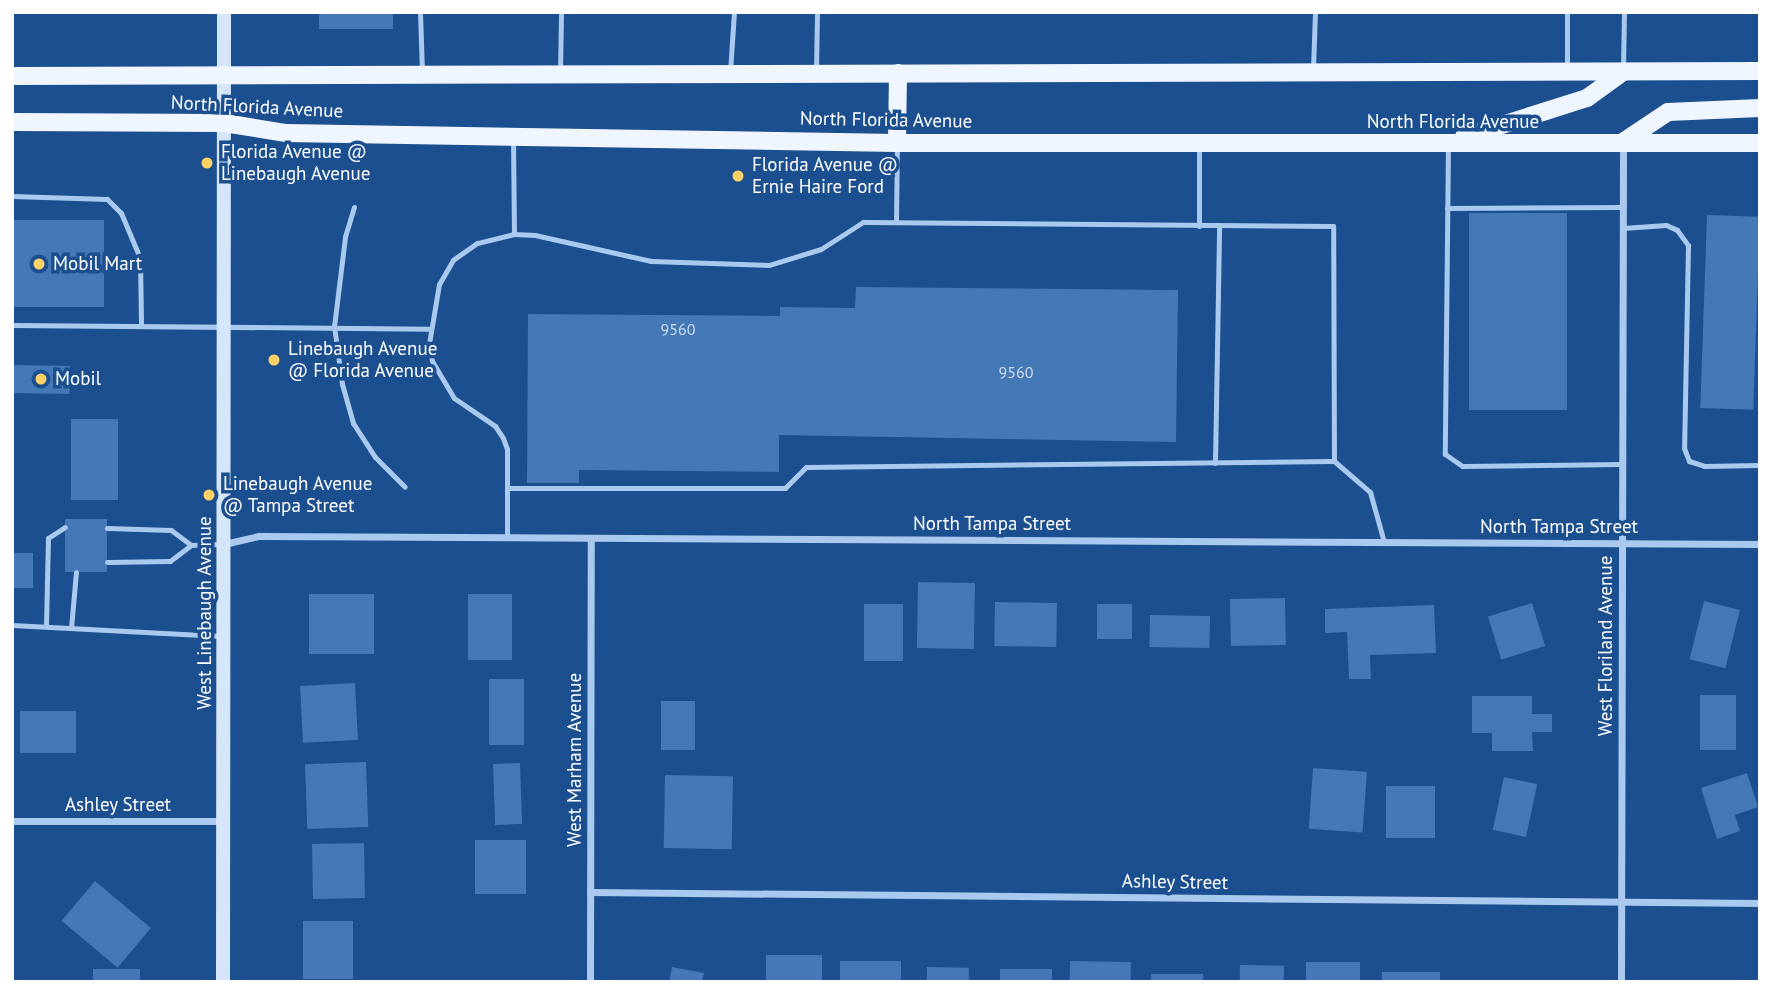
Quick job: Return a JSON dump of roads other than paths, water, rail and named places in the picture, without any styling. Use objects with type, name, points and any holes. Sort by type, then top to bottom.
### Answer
[{"type":"main road","name":"North Florida Avenue","points":[[12,76],[1760,71]]},
{"type":"main road","points":[[1448,143],[1587,98],[1623,72]]},
{"type":"main road","points":[[897,143],[898,73]]},
{"type":"main road","points":[[1623,142],[1668,112],[1760,108]]},
{"type":"main road","name":"North Florida Avenue","points":[[12,122],[224,123],[286,133],[513,134],[897,143],[1760,143]]},
{"type":"street","name":"West Linebaugh Avenue","points":[[223,982],[224,12]]},
{"type":"street","name":"West Floriland Avenue","points":[[1621,982],[1623,142]]},
{"type":"street","name":"North Tampa Street","points":[[224,544],[259,537],[1760,544]]},
{"type":"street","name":"West Marham Avenue","points":[[590,982],[591,538]]},
{"type":"street","name":"Ashley Street","points":[[12,821],[224,821]]},
{"type":"street","name":"Ashley Street","points":[[590,892],[1760,903]]},
{"type":"lane","points":[[419,12],[422,74]]},
{"type":"lane","points":[[560,75],[561,12]]},
{"type":"lane","points":[[730,75],[734,12]]},
{"type":"lane","points":[[816,74],[817,12]]},
{"type":"lane","points":[[1313,73],[1315,12]]},
{"type":"lane","points":[[1567,12],[1567,72]]},
{"type":"lane","points":[[1623,72],[1624,12]]},
{"type":"lane","points":[[513,134],[513,234]]},
{"type":"lane","points":[[896,222],[897,143]]},
{"type":"lane","points":[[1199,143],[1199,226]]},
{"type":"lane","points":[[1448,143],[1445,454],[1462,466],[1622,464]]},
{"type":"lane","points":[[12,196],[107,199],[121,213],[140,258],[141,325]]},
{"type":"lane","points":[[354,207],[345,237],[334,326],[342,384],[353,423],[375,457],[405,487]]},
{"type":"lane","points":[[1447,208],[1623,207]]},
{"type":"lane","points":[[507,538],[503,438],[495,426],[446,386],[432,361],[429,329],[439,284],[453,260],[477,243],[513,234],[664,263],[769,265],[821,249],[863,222],[1333,226],[1334,461]]},
{"type":"lane","points":[[1623,228],[1667,225],[1677,230],[1688,245],[1684,449],[1689,461],[1704,466],[1760,465]]},
{"type":"lane","points":[[1215,463],[1219,227]]},
{"type":"lane","points":[[12,325],[429,329]]},
{"type":"lane","points":[[507,488],[785,488],[806,467],[1334,461],[1370,492],[1384,542]]},
{"type":"lane","points":[[46,626],[48,538],[65,527]]},
{"type":"lane","points":[[107,528],[171,530],[191,545]]},
{"type":"lane","points":[[107,562],[170,561],[191,545],[224,544]]},
{"type":"lane","points":[[71,628],[76,572]]},
{"type":"lane","points":[[12,625],[224,636]]},
{"type":"place","name":"Florida Avenue @ Linebaugh Avenue","points":[[207,163]]},
{"type":"place","name":"Florida Avenue @ Ernie Haire Ford","points":[[738,176]]},
{"type":"place","name":"Mobil Mart","points":[[39,264]]},
{"type":"place","name":"Linebaugh Avenue @ Florida Avenue","points":[[274,360]]},
{"type":"place","name":"Mobil","points":[[41,379]]},
{"type":"place","name":"Linebaugh Avenue @ Tampa Street","points":[[209,495]]}]
